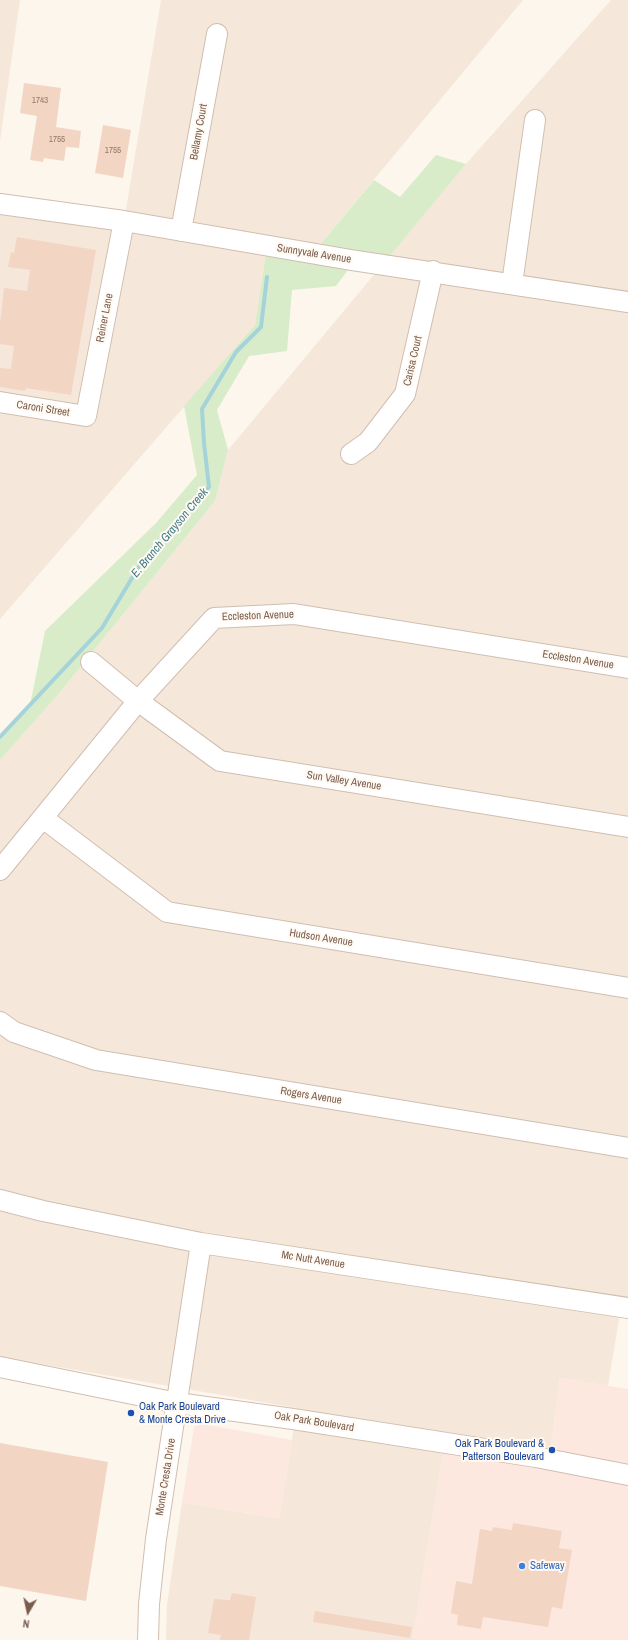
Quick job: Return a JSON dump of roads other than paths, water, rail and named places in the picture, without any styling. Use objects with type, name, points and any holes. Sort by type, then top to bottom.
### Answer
[{"type":"street","name":"Bellamy Court","points":[[181,231],[217,34]]},
{"type":"street","points":[[512,284],[535,120]]},
{"type":"street","name":"Sunnyvale Avenue","points":[[0,204],[124,221],[350,260],[433,271],[628,302]]},
{"type":"street","name":"Reiner Lane","points":[[86,416],[124,221]]},
{"type":"street","name":"Carisa Court","points":[[351,454],[368,442],[405,394],[433,271]]},
{"type":"street","name":"Caroni Street","points":[[0,402],[86,416]]},
{"type":"street","name":"Eccleston Avenue","points":[[0,870],[138,701],[214,618],[294,614],[628,668]]},
{"type":"street","name":"Sun Valley Avenue","points":[[91,662],[138,701],[220,761],[628,827]]},
{"type":"street","name":"Hudson Avenue","points":[[43,818],[167,912],[628,988]]},
{"type":"street","name":"Rogers Avenue","points":[[0,1022],[14,1032],[96,1060],[628,1148]]},
{"type":"street","name":"Mc Nutt Avenue","points":[[0,1200],[43,1211],[201,1243],[628,1308]]},
{"type":"street","name":"Monte Cresta Drive","points":[[148,1640],[149,1604],[156,1545],[201,1243]]},
{"type":"street","name":"Oak Park Boulevard","points":[[0,1367],[177,1403],[293,1418],[529,1456],[628,1475]]},
{"type":"waterway","name":"E. Branch Grayson Creek","points":[[0,737],[102,628],[138,568],[209,487],[202,409],[236,352],[261,327],[267,277]]},
{"type":"place","name":"Oak Park Boulevard & Monte Cresta Drive","points":[[131,1413]]},
{"type":"place","name":"Oak Park Boulevard & Patterson Boulevard","points":[[552,1450]]},
{"type":"place","name":"Safeway","points":[[522,1566]]}]
